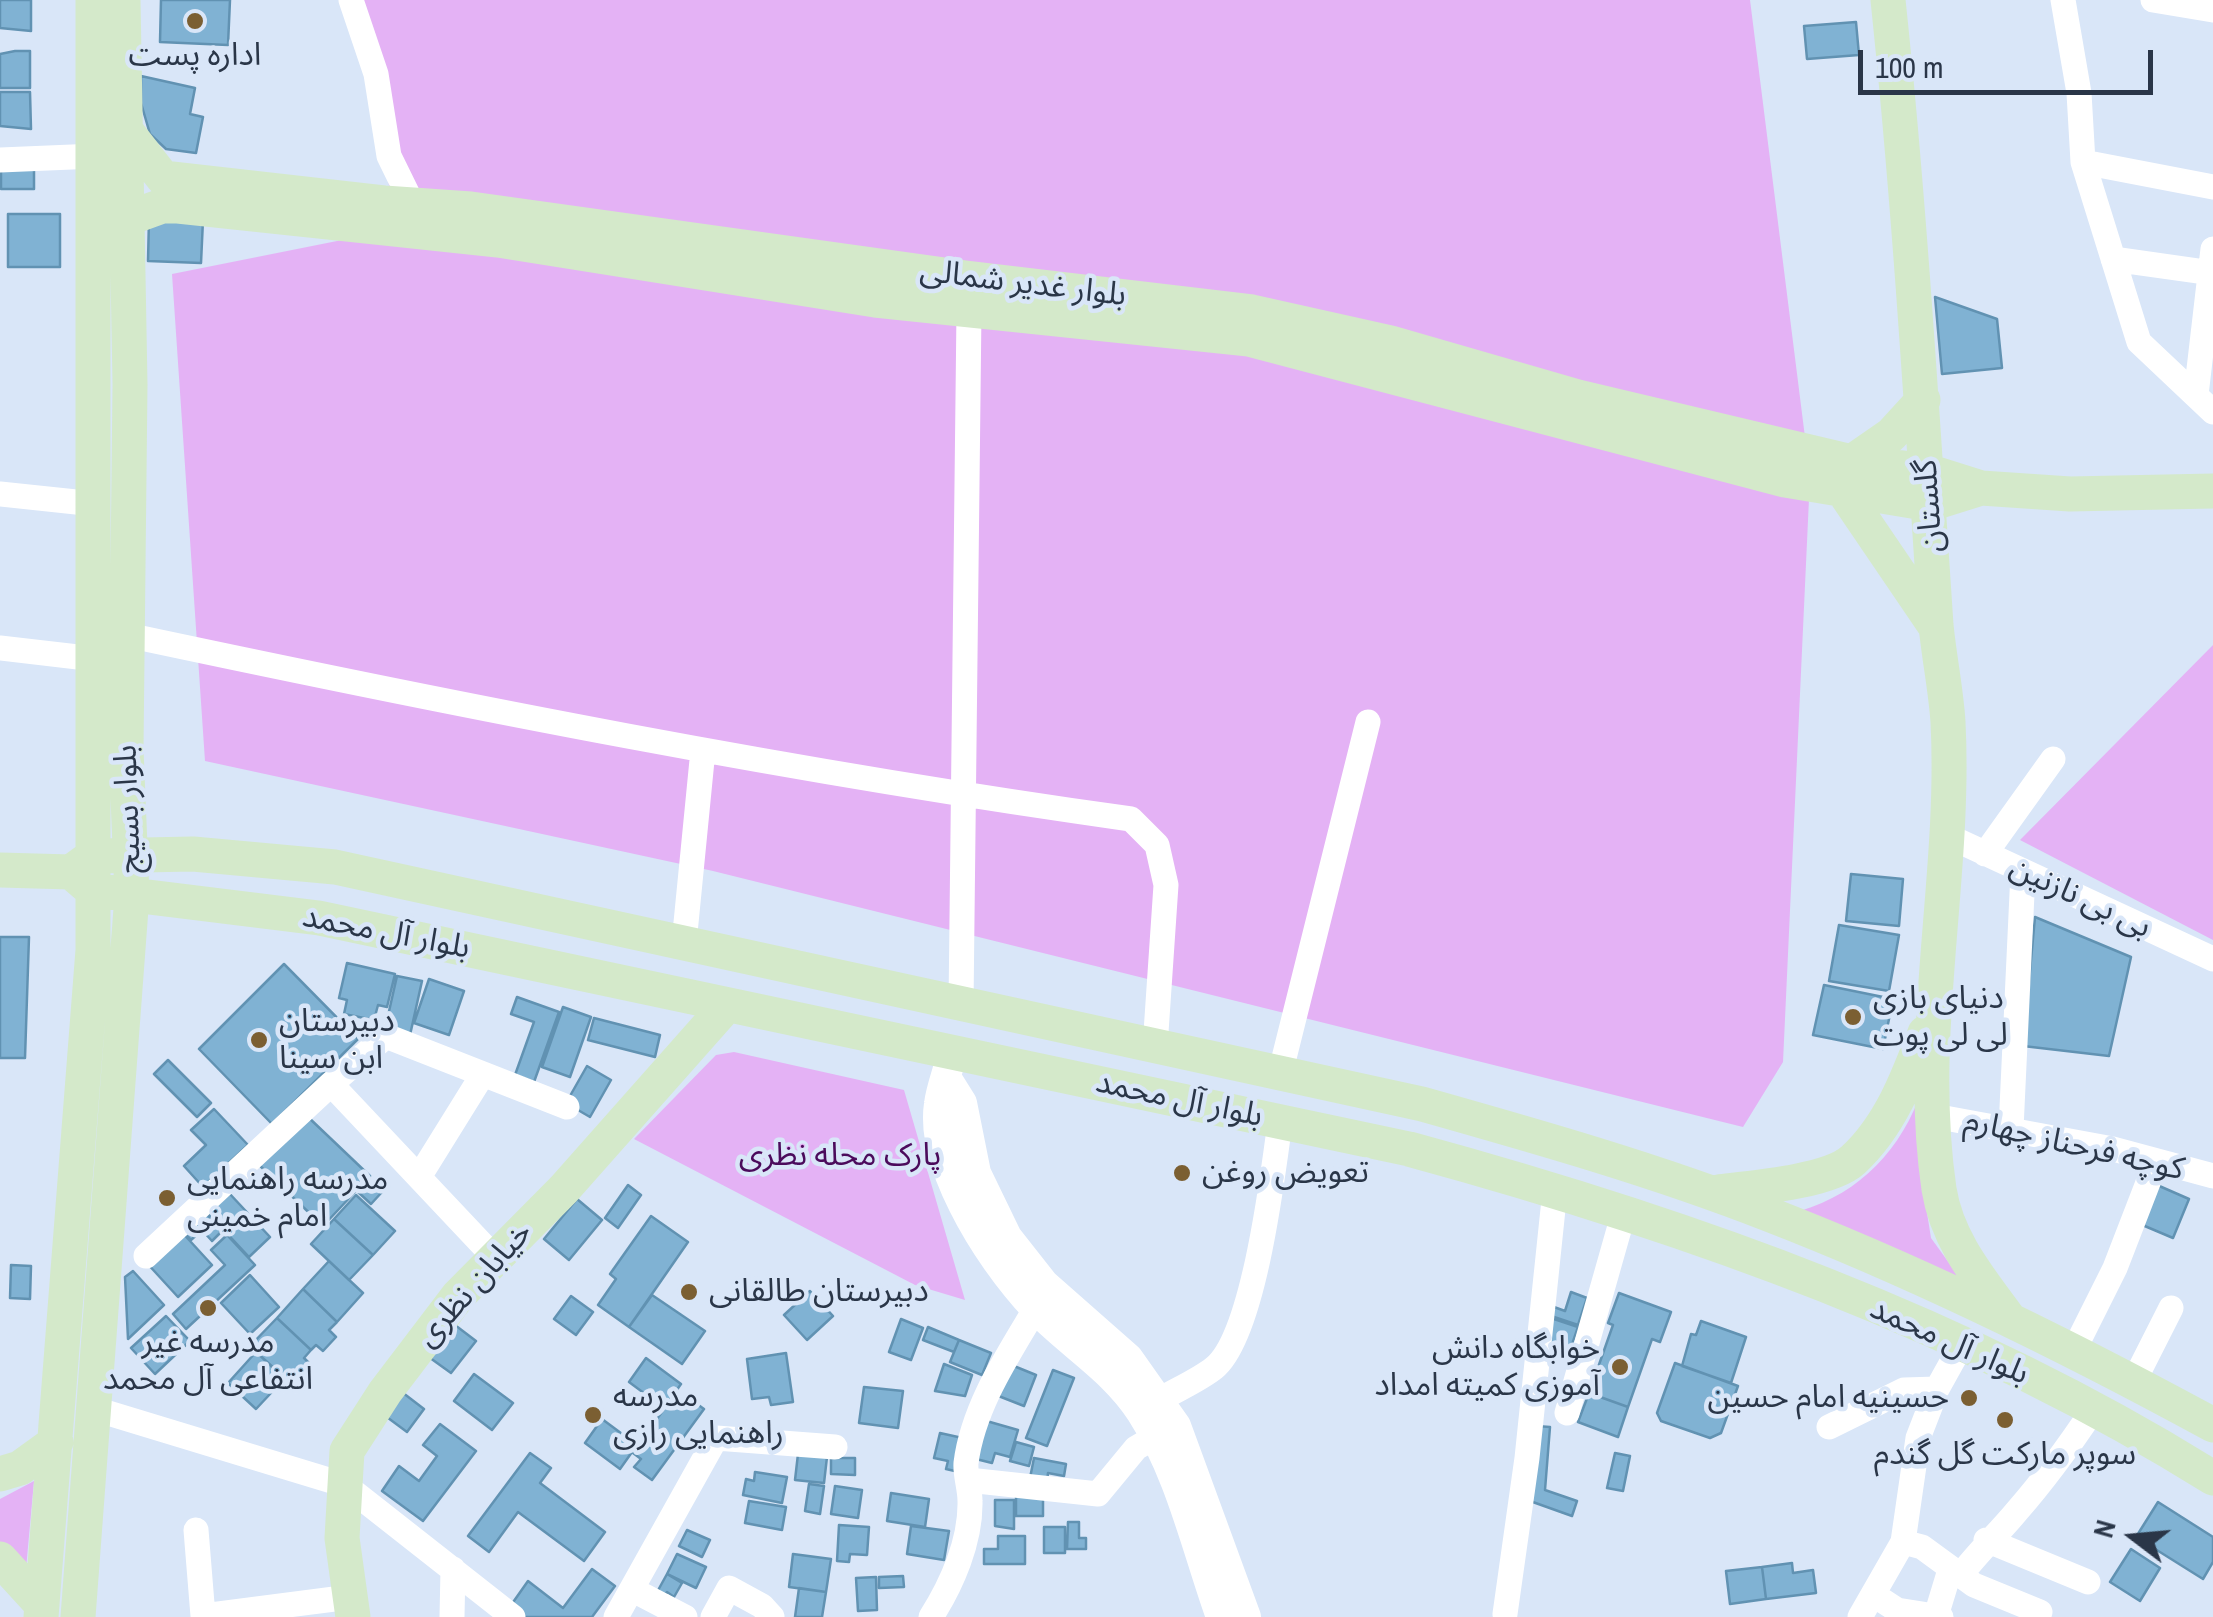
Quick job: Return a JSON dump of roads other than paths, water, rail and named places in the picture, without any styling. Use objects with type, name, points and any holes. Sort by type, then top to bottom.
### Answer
[{"type":"main road","name":"بلوار بسیج","points":[[78,1617],[133,857],[126,749],[127,634],[96,156],[94,0]]},
{"type":"main road","name":"بلوار بسیج","points":[[41,1611],[93,950],[85,873],[95,659],[95,504],[129,218],[123,0]]},
{"type":"main road","name":"گلستان","points":[[1888,0],[1923,400],[1936,628],[1948,721],[1948,836],[1932,1013],[1939,1192],[1956,1245],[2011,1322]]},
{"type":"main road","name":"بلوار غدیر شمالی","points":[[127,132],[163,178],[471,208],[966,278],[1266,314],[1391,342],[1848,477]]},
{"type":"main road","name":"بلوار غدیر شمالی","points":[[129,218],[162,206],[178,206],[498,240],[723,278],[1249,340],[1848,477],[1929,487]]},
{"type":"main road","points":[[1923,400],[1848,477],[1936,628]]},
{"type":"main road","points":[[1929,487],[2070,494],[2213,491]]},
{"type":"main road","name":"بلوار آل محمد","points":[[85,873],[133,857],[193,854],[335,867],[1422,1104],[1590,1152],[1770,1215],[2011,1322],[2134,1381],[2208,1422]]},
{"type":"main road","points":[[319,918],[311,897],[313,882],[320,871],[335,867]]},
{"type":"main road","points":[[0,870],[85,873]]},
{"type":"main road","name":"بلوار آل محمد","points":[[85,873],[132,895],[319,918],[727,1004],[950,1066],[1280,1122],[1410,1150],[1554,1190],[1723,1244],[1962,1344],[2172,1452],[2213,1478]]},
{"type":"main road","name":"خیابان نظری","points":[[352,1607],[342,1538],[347,1451],[385,1392],[458,1296],[564,1190],[727,1004]]},
{"type":"main road","name":"گلستان","points":[[1709,1193],[1793,1182],[1851,1162],[1900,1099],[1932,1013]]},
{"type":"main road","points":[[1410,1150],[1422,1104]]},
{"type":"main road","points":[[2172,1452],[2208,1422]]},
{"type":"main road","points":[[0,1474],[20,1468],[56,1442]]},
{"type":"main road","points":[[0,1559],[41,1611]]},
{"type":"street","points":[[351,0],[376,74],[389,156],[413,205]]},
{"type":"street","points":[[2063,0],[2079,93],[2083,162],[2139,342],[2204,403]]},
{"type":"street","points":[[2152,0],[2213,10]]},
{"type":"street","points":[[0,160],[96,156]]},
{"type":"street","points":[[2083,162],[2213,186]]},
{"type":"street","points":[[2113,258],[2212,265],[2204,403]]},
{"type":"street","points":[[961,1005],[969,310]]},
{"type":"street","points":[[0,494],[95,504]]},
{"type":"street","points":[[127,634],[416,696],[703,750],[963,796],[1132,820],[1157,845],[1166,885],[1156,1047]]},
{"type":"street","points":[[0,648],[95,659]]},
{"type":"street","points":[[1280,1074],[1368,722]]},
{"type":"street","points":[[684,944],[703,750]]},
{"type":"street","points":[[1985,854],[2052,760]]},
{"type":"street","name":"بی بی نازنین","points":[[1948,836],[2213,959]]},
{"type":"street","points":[[2011,1129],[2023,872]]},
{"type":"street","points":[[146,1256],[386,1036],[567,1107]]},
{"type":"street","points":[[950,1066],[938,1106],[963,1204],[987,1250],[1036,1308],[1111,1375],[1155,1437],[1221,1617]]},
{"type":"street","points":[[950,1066],[962,1102],[976,1173],[1007,1237],[1044,1284],[1113,1343],[1160,1399],[1189,1454],[1246,1617]]},
{"type":"street","points":[[419,1177],[484,1074]]},
{"type":"street","points":[[330,1084],[496,1258]]},
{"type":"street","name":"کوچه فرحناز چهارم","points":[[1934,1116],[2011,1129],[2213,1176]]},
{"type":"street","points":[[1160,1399],[1218,1366],[1246,1304],[1264,1234],[1280,1122]]},
{"type":"street","points":[[2073,1352],[2116,1268],[2156,1162]]},
{"type":"street","points":[[1505,1614],[1527,1458],[1554,1190]]},
{"type":"street","points":[[1567,1414],[1624,1212]]},
{"type":"street","points":[[932,1617],[948,1590],[967,1530],[966,1464],[980,1412],[1036,1308]]},
{"type":"street","points":[[2134,1381],[2171,1308]]},
{"type":"street","points":[[1860,1617],[1902,1542],[1918,1438],[1937,1390],[1962,1344]]},
{"type":"street","points":[[1828,1428],[1904,1390],[1937,1390]]},
{"type":"street","points":[[95,1409],[345,1484],[513,1617]]},
{"type":"street","points":[[1874,1595],[1898,1610],[1939,1617],[1955,1573],[2013,1516],[2093,1410]]},
{"type":"street","points":[[968,1480],[1098,1494],[1136,1448],[1155,1437]]},
{"type":"street","points":[[616,1617],[716,1438],[835,1447]]},
{"type":"street","points":[[196,1530],[203,1616],[352,1607]]},
{"type":"street","points":[[1986,1540],[2088,1582]]},
{"type":"street","points":[[1902,1542],[1922,1547],[1955,1573],[2040,1612]]},
{"type":"street","points":[[452,1617],[453,1569]]},
{"type":"street","points":[[713,1617],[728,1588],[762,1606],[772,1617]]},
{"type":"street","points":[[634,1590],[686,1617]]},
{"type":"place","name":"اداره پست","points":[[195,21]]},
{"type":"place","name":"دنیای بازی لی لی پوت","points":[[1853,1017]]},
{"type":"place","name":"دبیرستان ابن سینا","points":[[259,1040]]},
{"type":"place","name":"تعویض روغن","points":[[1182,1173]]},
{"type":"place","name":"مدرسه راهنمایی امام خمینی","points":[[167,1198]]},
{"type":"place","name":"دبیرستان طالقانی","points":[[689,1292]]},
{"type":"place","name":"مدرسه غیر انتفاعی آل محمد","points":[[208,1308]]},
{"type":"place","name":"خوابگاه دانش آموزی کمیته امداد","points":[[1620,1367]]},
{"type":"place","name":"حسینیه امام حسین","points":[[1969,1398]]},
{"type":"place","name":"مدرسه راهنمایی رازی","points":[[593,1415]]},
{"type":"place","name":"سوپر مارکت گل گندم","points":[[2005,1420]]},
{"type":"park label","name":"پارک محله نظری","points":[[840,1156]]}]
